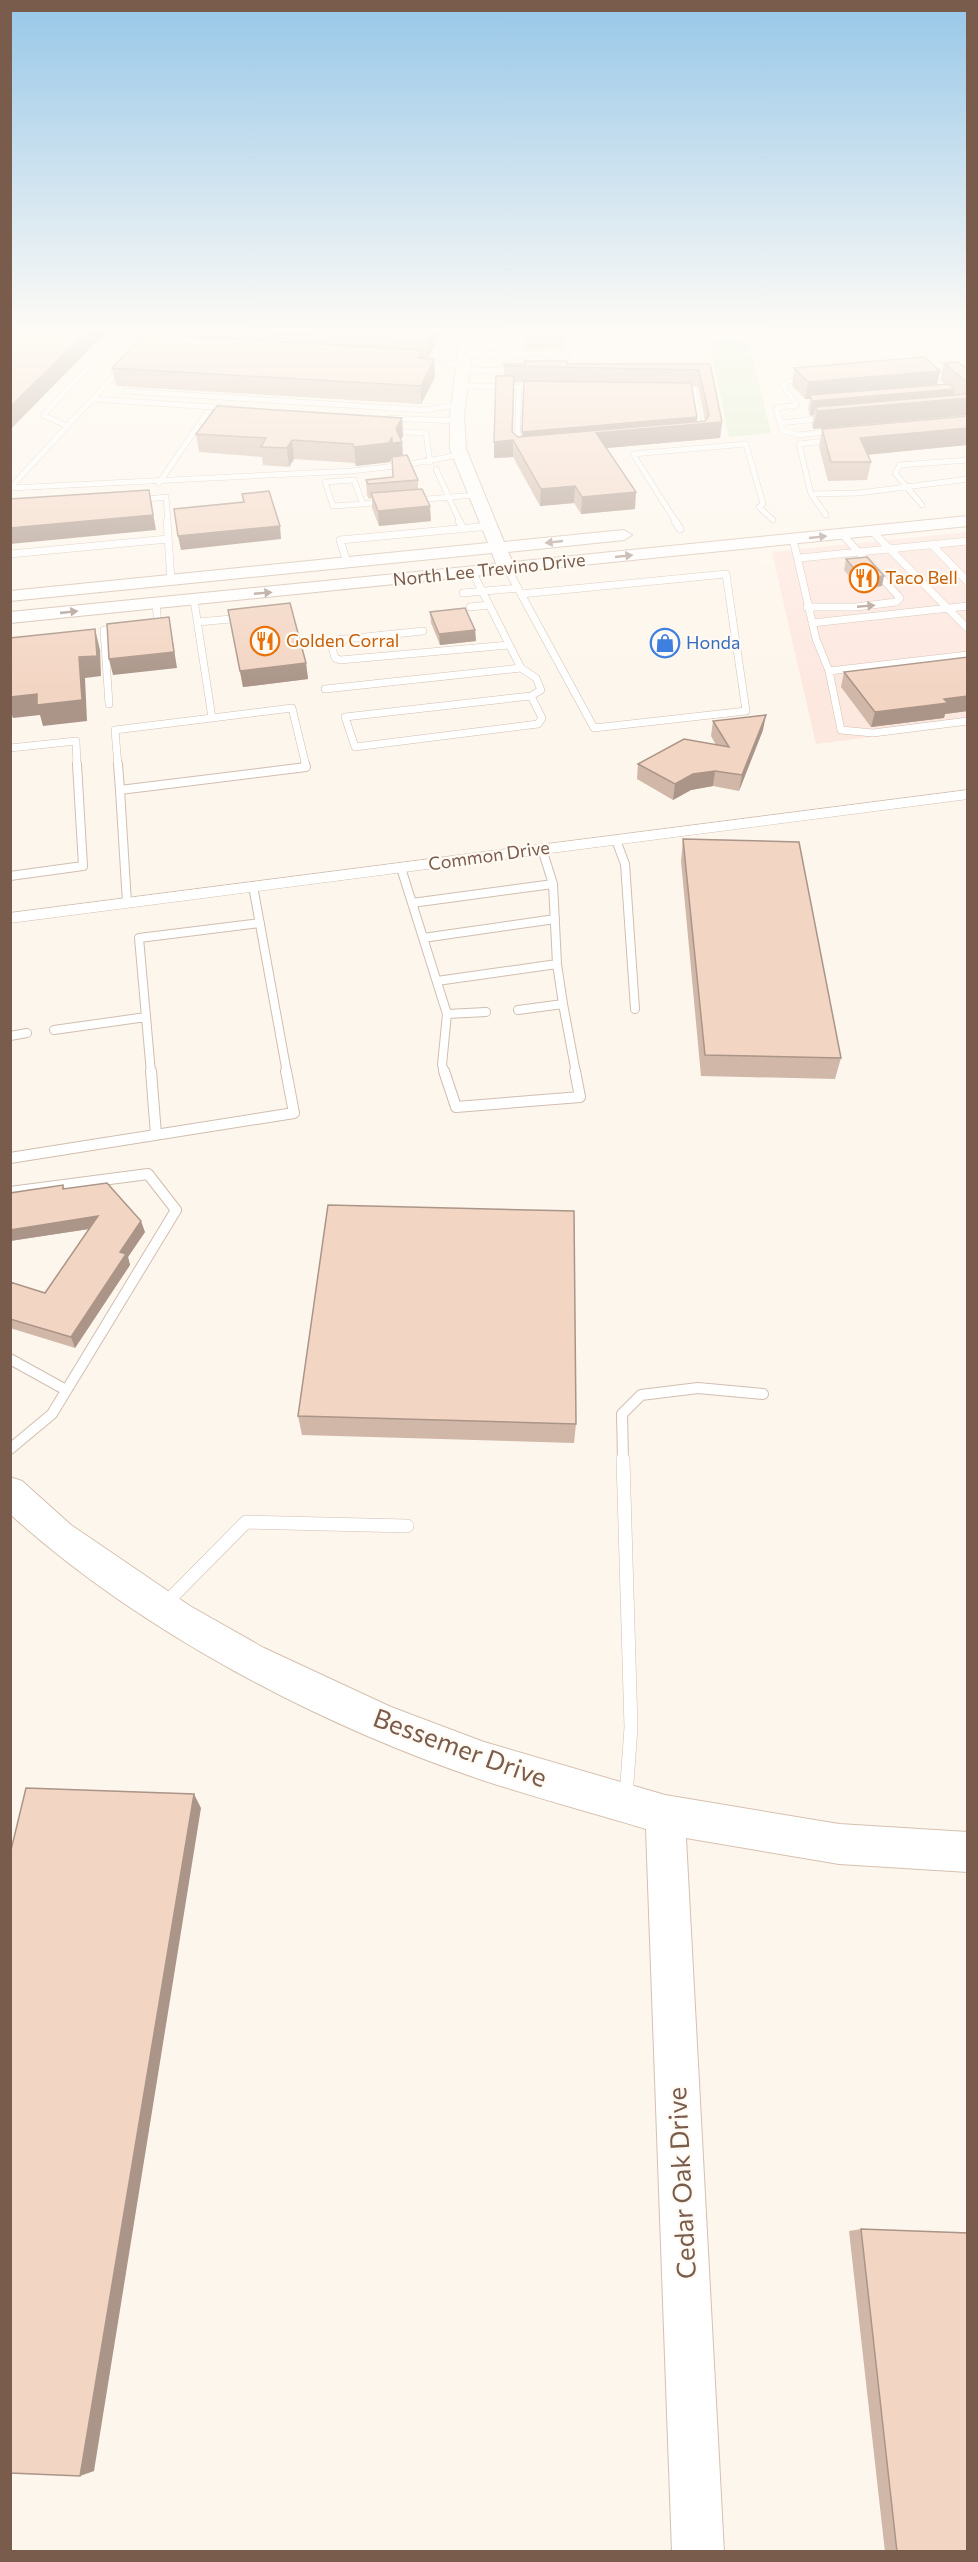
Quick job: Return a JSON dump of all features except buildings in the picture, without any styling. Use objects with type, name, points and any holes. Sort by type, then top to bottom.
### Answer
[{"type":"main road","points":[[459,448],[459,455],[475,495],[507,568]]},
{"type":"main road","points":[[898,508],[945,503]]},
{"type":"main road","name":"North Lee Trevino Drive","points":[[750,522],[771,517],[847,524],[968,521]]},
{"type":"main road","name":"North Lee Trevino Drive","points":[[10,618],[793,539],[847,524]]},
{"type":"main road","name":"North Lee Trevino Drive","points":[[10,596],[686,529]]},
{"type":"main road","points":[[164,603],[171,580]]},
{"type":"main road","name":"Bessemer Drive","points":[[14,1499],[59,1536],[162,1608],[251,1661],[383,1723],[484,1761],[645,1809],[839,1844],[968,1852]]},
{"type":"main road","name":"Cedar Oak Drive","points":[[645,1809],[698,2552]]},
{"type":"street","name":"Common Drive","points":[[10,918],[968,795]]},
{"type":"lane","points":[[10,488],[47,448]]},
{"type":"lane","points":[[159,483],[184,448]]},
{"type":"lane","points":[[428,448],[430,462]]},
{"type":"lane","points":[[686,529],[633,454],[706,448]]},
{"type":"lane","points":[[747,448],[763,504],[759,507],[762,512],[771,517]]},
{"type":"lane","points":[[800,448],[811,494],[847,524],[890,549],[968,629]]},
{"type":"lane","points":[[10,488],[119,481],[159,483],[356,472],[404,468],[459,455]]},
{"type":"lane","points":[[922,505],[895,473],[900,465],[968,460]]},
{"type":"lane","points":[[436,469],[463,529]]},
{"type":"lane","points":[[811,494],[859,493],[968,479]]},
{"type":"lane","points":[[363,504],[354,480],[325,482],[333,507],[395,501]]},
{"type":"lane","points":[[406,501],[475,495]]},
{"type":"lane","points":[[133,500],[166,497],[171,580]]},
{"type":"lane","points":[[807,607],[856,607],[896,602],[900,598],[859,552],[847,524]]},
{"type":"lane","points":[[347,562],[340,540],[490,526]]},
{"type":"lane","points":[[10,554],[168,539]]},
{"type":"lane","points":[[793,539],[800,558],[807,607],[829,671],[841,730],[873,733],[968,721]]},
{"type":"lane","points":[[800,558],[968,541]]},
{"type":"lane","points":[[932,545],[968,582]]},
{"type":"lane","points":[[463,593],[520,591],[726,574],[746,711],[594,728],[520,591],[507,568]]},
{"type":"lane","points":[[472,572],[521,668],[536,678],[541,690],[531,696],[345,717],[355,747],[538,724],[542,718],[531,696]]},
{"type":"lane","points":[[194,600],[212,718]]},
{"type":"lane","points":[[147,626],[158,624],[164,603]]},
{"type":"lane","points":[[470,607],[489,605]]},
{"type":"lane","points":[[812,623],[968,606]]},
{"type":"lane","points":[[198,622],[254,616]]},
{"type":"lane","points":[[109,704],[104,630],[136,627]]},
{"type":"lane","points":[[423,631],[336,640],[331,645],[335,658],[340,660],[414,653],[444,653],[509,645]]},
{"type":"lane","points":[[829,671],[968,655]]},
{"type":"lane","points":[[325,689],[521,668]]},
{"type":"lane","points":[[120,790],[306,767],[292,708],[116,730],[127,903]]},
{"type":"lane","points":[[10,748],[76,741],[83,866],[10,876]]},
{"type":"lane","points":[[616,840],[625,864],[635,1010]]},
{"type":"lane","points":[[401,868],[447,1014],[442,1065],[456,1107],[580,1097],[557,964],[554,884],[542,849]]},
{"type":"lane","points":[[412,903],[554,884]]},
{"type":"lane","points":[[10,1158],[294,1113],[253,886]]},
{"type":"lane","points":[[423,938],[555,920]]},
{"type":"lane","points":[[156,1135],[139,938],[260,923]]},
{"type":"lane","points":[[436,981],[557,964]]},
{"type":"lane","points":[[518,1010],[563,1004]]},
{"type":"lane","points":[[447,1014],[486,1012]]},
{"type":"lane","points":[[54,1029],[146,1017]]},
{"type":"lane","points":[[10,1036],[27,1034]]},
{"type":"lane","points":[[10,1192],[148,1174],[176,1210],[52,1414],[10,1449]]},
{"type":"lane","points":[[10,1359],[66,1390]]},
{"type":"lane","points":[[645,1809],[631,1726],[622,1414],[641,1395],[698,1388],[763,1394]]},
{"type":"lane","points":[[162,1608],[204,1562],[246,1522],[407,1526]]},
{"type":"shaded area","points":[[967,532],[967,725],[816,744],[772,552]]},
{"type":"place","name":"Taco Bell","points":[[864,578]]},
{"type":"place","name":"Golden Corral","points":[[265,641]]},
{"type":"place","name":"Honda","points":[[665,643]]}]
